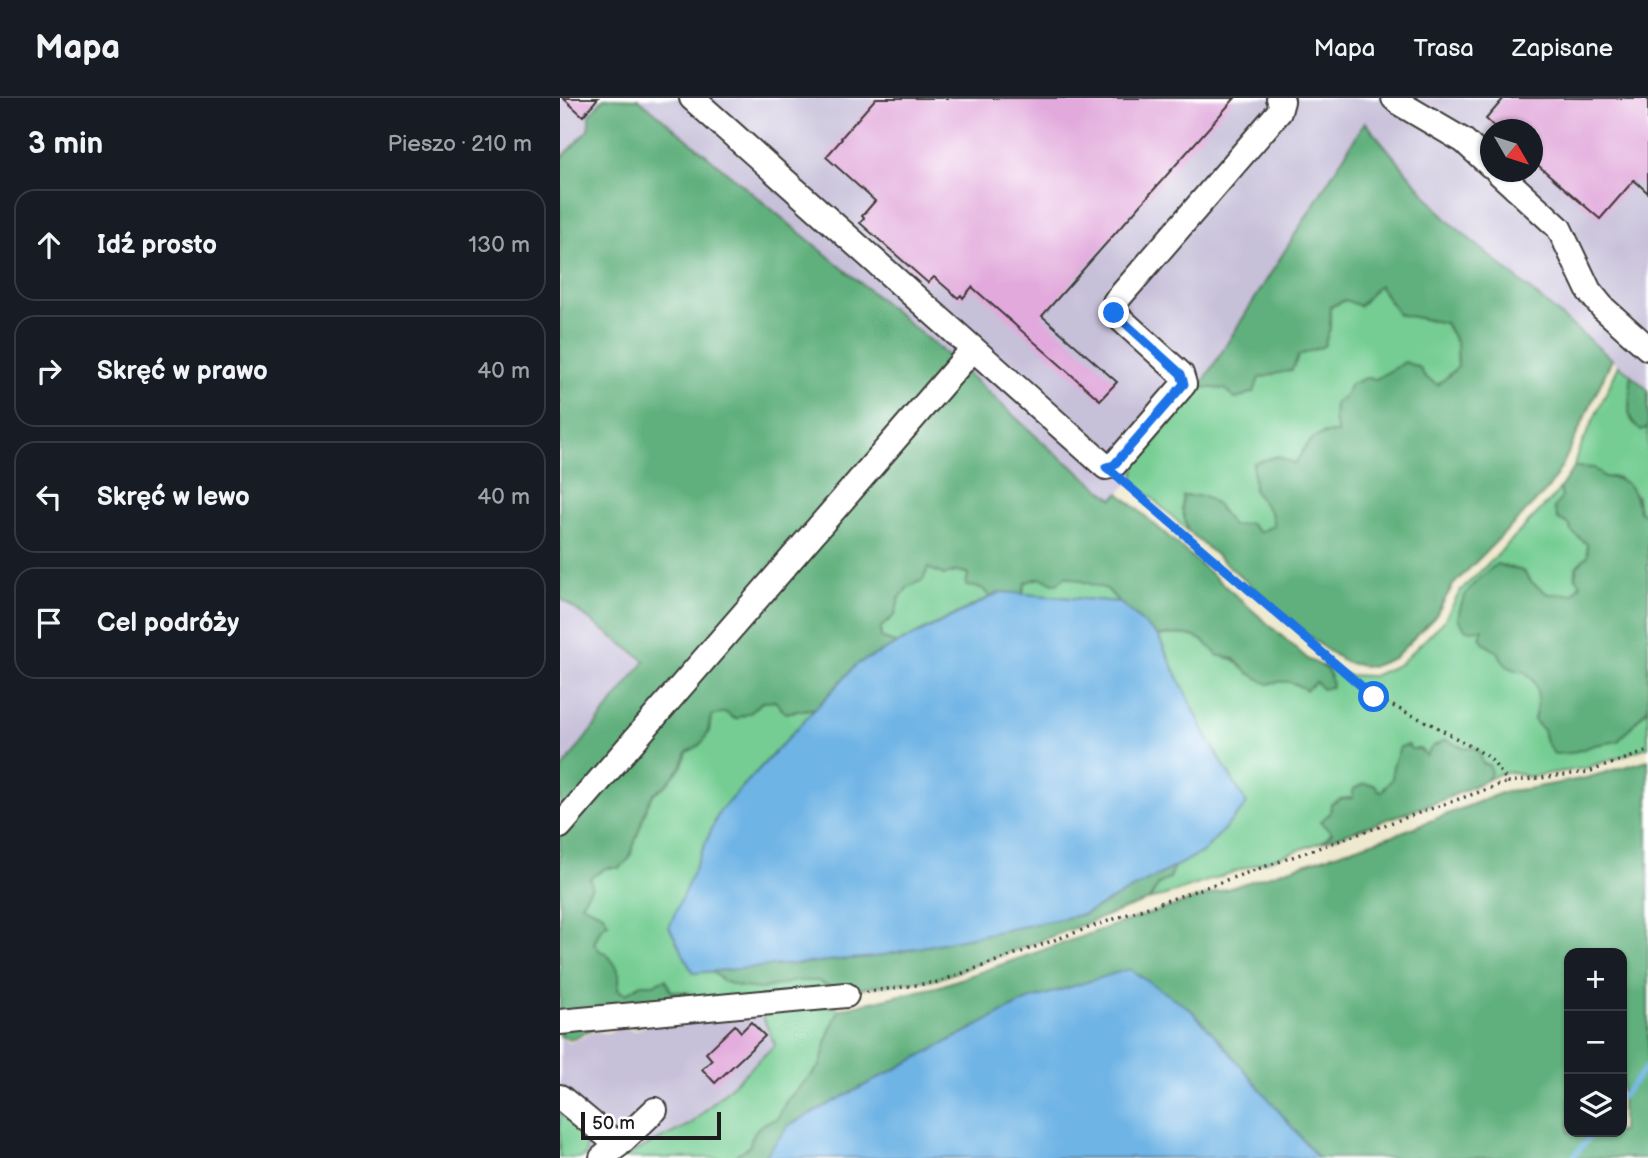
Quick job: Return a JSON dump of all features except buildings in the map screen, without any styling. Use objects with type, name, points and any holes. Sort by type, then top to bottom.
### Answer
[{"type":"lane","points":[[692,98],[1106,467],[1114,465],[1184,384],[1181,374],[1114,313],[1115,302],[1279,112],[1282,101],[1279,98]]},
{"type":"lane","points":[[1394,98],[1464,141],[1480,156]]},
{"type":"lane","points":[[1509,182],[1559,228],[1589,291],[1603,308],[1648,348]]},
{"type":"lane","points":[[560,826],[973,349]]},
{"type":"lane","points":[[560,1022],[846,995]]},
{"type":"lane","points":[[560,1097],[610,1152],[655,1110]]},
{"type":"path","points":[[1106,467],[1374,697],[1435,726],[1489,757],[1508,782]]},
{"type":"path","points":[[846,995],[938,982],[1508,782],[1588,772],[1648,751]]},
{"type":"shaded area","points":[[560,98],[604,98],[590,114],[588,130],[560,160]]},
{"type":"shaded area","points":[[638,98],[1648,98],[1648,390],[1446,219],[1365,123],[1200,387],[1136,460],[1134,477],[1114,499],[1049,448],[953,360]]},
{"type":"shaded area","points":[[560,598],[645,661],[560,771]]},
{"type":"shaded area","points":[[758,1006],[776,1045],[691,1124],[622,1158],[560,1158],[560,1038],[570,1043],[595,1031],[606,1033],[622,1027],[635,1031],[648,1024]]},
{"type":"green space","points":[[604,98],[639,99],[953,360],[1049,448],[1113,499],[1119,493],[1309,660],[1326,669],[1332,687],[1322,689],[1316,682],[1306,690],[1287,682],[1268,684],[1247,672],[1234,659],[1217,655],[1198,638],[1176,634],[1158,636],[1107,589],[1066,576],[1057,584],[1040,578],[1026,582],[1022,594],[1001,592],[990,597],[982,588],[966,586],[968,573],[957,571],[944,575],[928,568],[923,580],[908,587],[899,599],[895,615],[881,627],[881,638],[897,644],[857,664],[816,708],[785,713],[775,701],[762,702],[750,713],[735,719],[725,712],[711,716],[707,734],[702,742],[687,752],[681,767],[666,785],[654,793],[629,859],[619,868],[606,868],[590,878],[592,886],[581,904],[603,914],[608,923],[601,928],[594,943],[618,969],[618,990],[626,994],[641,984],[653,984],[666,979],[671,991],[689,993],[689,998],[635,1027],[629,1023],[595,1028],[570,1040],[560,1036],[560,771],[645,661],[560,598],[560,160],[588,130],[590,114]]},
{"type":"green space","points":[[1365,122],[1446,219],[1612,359],[1563,464],[1548,489],[1453,585],[1435,617],[1394,658],[1371,667],[1347,663],[1321,646],[1188,531],[1182,509],[1183,496],[1204,496],[1217,505],[1232,526],[1249,523],[1259,532],[1274,526],[1271,513],[1254,491],[1253,463],[1278,456],[1295,464],[1311,440],[1329,433],[1338,433],[1334,420],[1335,403],[1344,397],[1351,384],[1366,378],[1376,379],[1405,362],[1420,368],[1425,377],[1438,385],[1458,367],[1457,344],[1445,323],[1398,314],[1379,285],[1360,306],[1345,300],[1330,307],[1330,328],[1324,346],[1299,355],[1292,370],[1259,378],[1254,392],[1235,399],[1225,389],[1200,387]]},
{"type":"green space","points":[[1379,285],[1398,314],[1445,323],[1457,344],[1458,367],[1438,385],[1425,377],[1420,368],[1405,362],[1376,379],[1366,378],[1351,384],[1344,397],[1335,403],[1339,433],[1323,433],[1307,445],[1295,464],[1254,491],[1271,513],[1275,526],[1259,532],[1232,527],[1217,505],[1204,496],[1184,496],[1182,509],[1188,531],[1132,480],[1136,460],[1200,387],[1225,389],[1259,378],[1299,355],[1324,346],[1330,328],[1330,307]]},
{"type":"green space","points":[[1619,365],[1631,375],[1629,413],[1640,430],[1648,428],[1648,516],[1639,511],[1637,496],[1617,477],[1604,477],[1594,468],[1574,467],[1576,457]]},
{"type":"green space","points":[[1631,375],[1648,390],[1648,428],[1640,430],[1629,413]]},
{"type":"green space","points":[[1574,467],[1594,468],[1604,477],[1625,482],[1635,496],[1639,511],[1648,516],[1648,708],[1618,741],[1571,753],[1554,754],[1546,742],[1543,730],[1534,720],[1537,694],[1534,682],[1525,672],[1508,667],[1499,653],[1485,644],[1480,637],[1483,629],[1466,630],[1458,619],[1466,594],[1497,564],[1523,571],[1531,582],[1548,594],[1573,594],[1581,584],[1575,576],[1577,566],[1588,555],[1587,544],[1571,531],[1570,525],[1558,519],[1554,508],[1562,497],[1560,488]]},
{"type":"green space","points":[[1560,488],[1571,531],[1587,544],[1588,555],[1577,566],[1575,576],[1581,583],[1573,594],[1548,594],[1531,582],[1523,571],[1497,564],[1484,629],[1485,644],[1534,682],[1538,695],[1534,720],[1544,730],[1546,742],[1595,745],[1618,741],[1648,708],[1648,747],[1586,768],[1527,777],[1514,772],[1499,774],[1487,780],[1491,773],[1489,765],[1483,764],[1476,748],[1464,748],[1445,741],[1426,756],[1398,755],[1393,766],[1392,779],[1381,793],[1341,799],[1332,832],[1322,842],[1149,900],[1159,884],[1170,878],[1175,866],[1203,852],[1247,804],[1208,739],[1158,636],[1176,634],[1198,638],[1217,655],[1234,659],[1247,672],[1268,684],[1280,681],[1316,682],[1331,676],[1324,666],[1348,675],[1373,676],[1400,664],[1443,622],[1461,590]]},
{"type":"green space","points":[[928,568],[944,575],[966,573],[976,579],[990,597],[897,644],[881,638],[881,627],[895,615],[899,599],[908,587],[923,580]]},
{"type":"green space","points":[[1065,576],[1107,589],[1119,602],[1022,594],[1026,582]]},
{"type":"green space","points":[[776,701],[785,713],[816,708],[719,812],[693,973],[711,971],[725,982],[761,989],[795,981],[818,981],[838,991],[669,1008],[688,993],[671,991],[653,984],[641,985],[626,994],[617,990],[617,969],[613,961],[605,952],[601,953],[594,943],[601,928],[608,923],[581,904],[592,887],[590,878],[629,859],[654,793],[666,785],[681,767],[687,752],[709,733],[711,716],[725,712],[750,713],[762,702]]},
{"type":"green space","points":[[1445,740],[1464,748],[1476,748],[1483,764],[1489,765],[1491,773],[1487,780],[1443,800],[1322,842],[1332,833],[1320,822],[1330,813],[1331,804],[1341,799],[1353,798],[1353,789],[1364,784],[1374,785],[1381,792],[1392,779],[1393,766],[1400,747],[1408,745],[1411,749],[1420,749],[1426,756],[1432,747]]},
{"type":"green space","points":[[1648,760],[1648,1158],[1318,1158],[1190,1009],[789,1125],[764,1158],[734,1158],[749,1147],[758,1128],[777,1119],[787,1100],[820,1066],[829,1032],[840,1009],[940,986],[1109,927],[1397,834],[1506,791],[1586,778]]},
{"type":"green space","points":[[1175,866],[1170,878],[1159,884],[1149,900],[938,979],[838,991],[818,981],[795,981],[761,989],[725,982],[711,971],[873,957],[1084,914]]},
{"type":"green space","points":[[758,1006],[832,1006],[840,1009],[829,1032],[820,1066],[787,1100],[777,1119],[758,1128],[749,1147],[734,1158],[622,1158],[691,1124],[775,1045]]},
{"type":"green space","points":[[560,1112],[586,1137],[586,1154],[582,1158],[560,1158]]},
{"type":"water","points":[[1001,592],[1119,602],[1158,636],[1208,739],[1247,804],[1203,852],[1084,914],[873,957],[693,973],[669,927],[719,812],[857,664]]},
{"type":"water","points":[[1129,969],[1190,1009],[1318,1158],[764,1158],[789,1125],[1025,1001]]},
{"type":"waterway","points":[[1627,1091],[1648,1065]]},
{"type":"waterway","points":[[1572,1158],[1590,1137]]},
{"type":"route","points":[[1114,313],[1181,374],[1184,384],[1114,465],[1106,467],[1374,697]]}]
